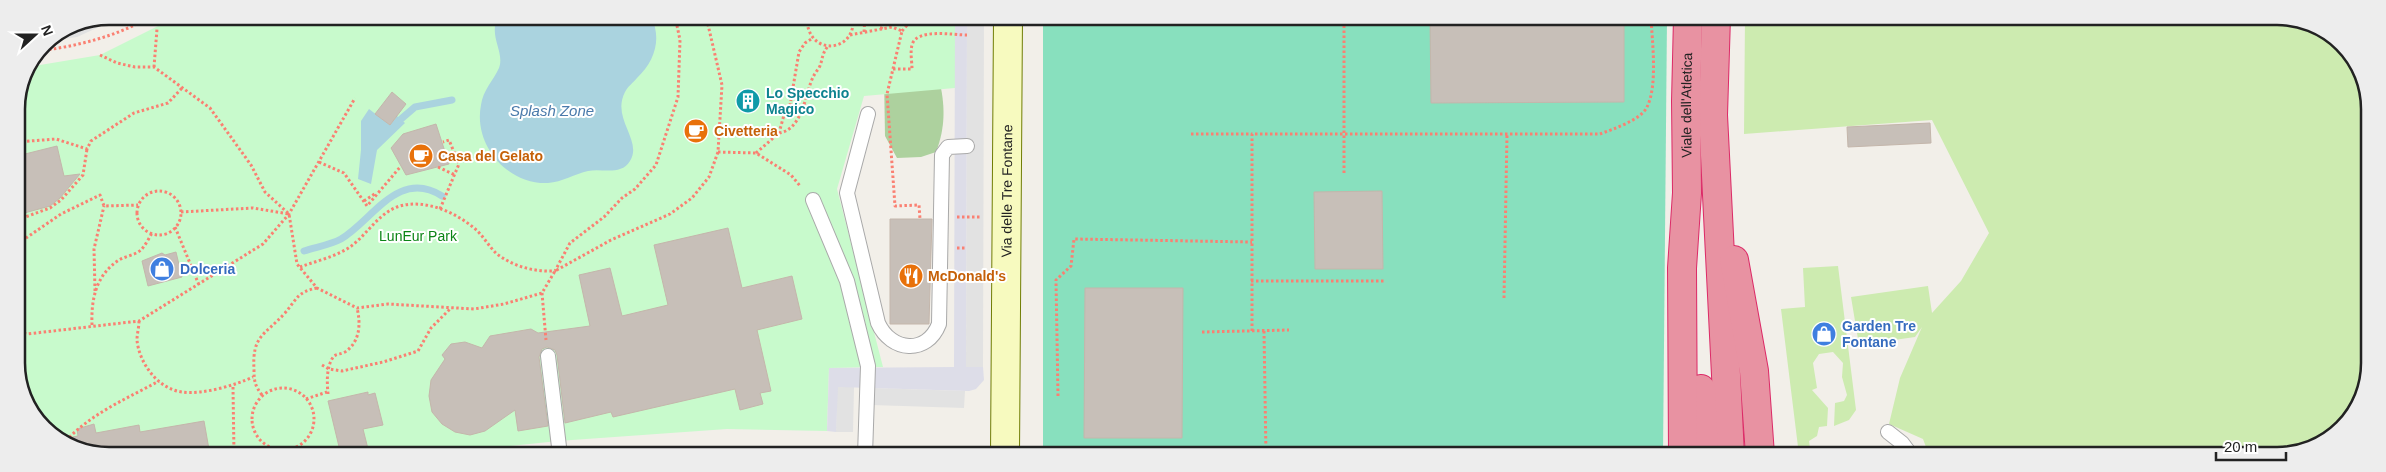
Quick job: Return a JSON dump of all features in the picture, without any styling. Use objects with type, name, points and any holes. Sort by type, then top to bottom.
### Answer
[{"type":"highway","name":"Viale dell'Atletica","points":[[1688,25],[1688,193]]},
{"type":"highway","name":"Viale dell'Atletica","points":[[1716,25],[1713,83],[1716,157]]},
{"type":"highway","points":[[1716,157],[1730,447]]},
{"type":"highway","points":[[1716,157],[1751,350],[1759,447]]},
{"type":"highway","points":[[1683,447],[1682,268],[1688,193]]},
{"type":"highway","points":[[1688,193],[1694,243],[1704,447]]},
{"type":"main road","name":"Via delle Tre Fontane","points":[[1005,447],[1008,25]]},
{"type":"lane","points":[[868,114],[847,193],[878,323],[882,333],[890,342],[901,346],[930,339],[939,324],[942,155],[948,148],[967,146]]},
{"type":"lane","points":[[813,200],[847,281],[868,366],[865,447]]},
{"type":"lane","points":[[548,356],[559,447]]},
{"type":"lane","points":[[1888,432],[1905,447]]},
{"type":"path","points":[[60,48],[105,36],[131,25]]},
{"type":"path","points":[[548,356],[542,293],[570,243],[604,217],[622,198],[635,189],[656,165],[678,97],[680,40],[677,25]]},
{"type":"path","points":[[300,267],[350,247],[381,217],[398,206],[420,203],[441,208],[475,228],[498,254],[536,272],[555,271],[611,240],[670,214],[692,198],[709,177],[718,152],[722,85],[708,25]]},
{"type":"path","points":[[807,25],[813,38],[828,46]]},
{"type":"path","points":[[779,132],[786,132],[796,122],[799,113],[805,105],[810,83],[820,66],[821,56],[828,46],[844,41],[850,35],[853,25]]},
{"type":"path","points":[[864,25],[864,32]]},
{"type":"path","points":[[880,29],[882,25]]},
{"type":"path","points":[[907,25],[902,31],[887,94],[895,206],[919,205],[920,219]]},
{"type":"path","points":[[1344,25],[1344,173]]},
{"type":"path","points":[[1191,134],[1600,134],[1624,126],[1647,108],[1652,88],[1651,25]]},
{"type":"path","points":[[850,35],[892,27],[902,31]]},
{"type":"path","points":[[154,67],[157,29]]},
{"type":"path","points":[[893,69],[912,69],[912,44],[916,37],[924,34],[967,35]]},
{"type":"path","points":[[756,152],[779,132],[784,115],[790,105],[799,52],[813,38]]},
{"type":"path","points":[[100,55],[117,63],[135,68],[154,67],[210,108],[251,166],[265,192],[289,214],[297,264],[317,288],[357,308],[388,304],[474,309],[497,306],[542,293]]},
{"type":"path","points":[[25,217],[50,208],[61,200],[83,175],[87,149],[91,141],[134,113],[168,103],[183,87]]},
{"type":"path","points":[[25,334],[140,321],[199,286],[263,244],[289,214],[355,98]]},
{"type":"path","points":[[1252,134],[1252,331]]},
{"type":"path","points":[[1504,298],[1507,134]]},
{"type":"path","points":[[25,141],[56,139],[87,149]]},
{"type":"path","points":[[441,208],[459,164],[449,140],[442,142]]},
{"type":"path","points":[[718,152],[756,152],[792,175],[813,200]]},
{"type":"path","points":[[319,162],[344,173],[367,206],[401,166]]},
{"type":"path","points":[[438,167],[455,175]]},
{"type":"path","points":[[158,191],[174,197],[181,212],[175,227],[160,235],[152,234],[144,229],[139,222],[137,214],[138,205],[143,198],[158,191]]},
{"type":"path","points":[[25,240],[80,204],[100,194],[104,206],[94,249],[95,291],[92,325]]},
{"type":"path","points":[[104,206],[138,205]]},
{"type":"path","points":[[181,212],[253,208],[289,214]]},
{"type":"path","points":[[954,218],[987,217]]},
{"type":"path","points":[[175,227],[199,286]]},
{"type":"path","points":[[95,291],[102,276],[119,260],[141,250],[152,234]]},
{"type":"path","points":[[1058,396],[1056,280],[1071,266],[1074,239],[1252,242]]},
{"type":"path","points":[[1251,281],[1386,281]]},
{"type":"path","points":[[262,394],[257,388],[253,377],[252,359],[254,346],[261,335],[286,311],[298,295],[317,288]]},
{"type":"path","points":[[306,399],[328,393],[329,369],[334,356],[343,354],[356,339],[360,329],[357,308]]},
{"type":"path","points":[[322,365],[329,369],[342,371],[384,362],[418,351],[431,328],[451,309]]},
{"type":"path","points":[[140,321],[137,339],[141,358],[150,374],[165,386],[182,392],[233,386],[253,377]]},
{"type":"path","points":[[1264,330],[1266,447]]},
{"type":"path","points":[[1202,332],[1289,330]]},
{"type":"path","points":[[69,437],[76,430],[94,418],[159,381]]},
{"type":"path","points":[[233,386],[234,447]]},
{"type":"path","points":[[269,447],[261,442],[255,433],[252,412],[262,394],[282,388],[292,389],[306,399],[313,410],[314,420],[311,432],[304,442],[296,447]]},
{"type":"green space","name":"LunEur Park","points":[[160,25],[955,25],[955,88],[864,96],[837,189],[883,367],[829,368],[827,431],[727,429],[558,441],[502,447],[109,447],[77,441],[54,426],[42,414],[31,395],[25,363],[25,109],[27,93],[31,77],[38,65],[100,55]]},
{"type":"green space","points":[[1043,25],[1667,25],[1663,447],[1043,447]]},
{"type":"green space","points":[[1745,25],[2277,25],[2298,28],[2314,34],[2328,42],[2350,67],[2355,77],[2361,109],[2361,363],[2357,390],[2350,405],[2332,426],[2309,441],[2293,445],[2277,447],[1926,447],[1923,439],[1889,424],[1900,378],[1922,327],[1915,337],[1859,345],[1851,297],[1928,286],[1932,313],[1961,281],[1989,233],[1932,120],[1744,134]]},
{"type":"green space","points":[[884,77],[939,79],[944,115],[942,133],[936,152],[921,157],[897,158],[885,136]]},
{"type":"green space","points":[[1838,266],[1856,410],[1849,420],[1834,426],[1835,403],[1844,401],[1847,395],[1842,377],[1843,363],[1833,352],[1819,354],[1813,363],[1817,388],[1812,390],[1828,408],[1827,426],[1819,427],[1817,436],[1809,441],[1810,447],[1798,447],[1781,309],[1805,307],[1803,268]]},
{"type":"shaded area","points":[[955,25],[967,25],[966,367],[983,367],[984,380],[976,389],[969,391],[838,387],[836,432],[827,431],[829,368],[954,367]]},
{"type":"shaded area","points":[[967,25],[984,25],[983,367],[966,367]]},
{"type":"shaded area","points":[[101,26],[77,37],[63,39],[77,31]]},
{"type":"shaded area","points":[[837,387],[854,387],[853,432],[836,432]]},
{"type":"shaded area","points":[[872,388],[965,391],[964,408],[872,405]]},
{"type":"water","name":"Splash Zone","points":[[495,25],[654,25],[656,41],[652,57],[643,71],[626,90],[622,102],[624,120],[633,145],[633,153],[626,166],[616,170],[588,171],[548,183],[533,182],[520,177],[507,170],[496,160],[482,134],[480,120],[484,95],[499,68],[500,56]]},
{"type":"water","points":[[369,109],[390,125],[397,116],[405,123],[377,150],[371,184],[358,179],[361,121]]},
{"type":"building","points":[[1430,25],[1624,25],[1624,102],[1431,103]]},
{"type":"building","points":[[392,92],[406,104],[390,125],[375,114]]},
{"type":"building","points":[[1930,123],[1931,143],[1848,147],[1847,127]]},
{"type":"building","name":"Casa del Gelato","points":[[436,124],[449,164],[406,175],[391,148],[403,134]]},
{"type":"building","points":[[57,146],[64,176],[80,174],[60,198],[50,206],[25,213],[25,154]]},
{"type":"building","points":[[1382,191],[1383,269],[1315,269],[1314,192]]},
{"type":"building","name":"McDonald's","points":[[890,219],[932,219],[929,324],[890,324]]},
{"type":"building","points":[[728,228],[742,288],[792,276],[802,319],[757,330],[771,391],[760,393],[763,404],[740,410],[735,389],[613,417],[611,412],[565,423],[557,355],[555,350],[547,347],[542,349],[539,357],[548,426],[518,431],[515,410],[485,431],[470,435],[455,432],[442,424],[432,412],[429,396],[431,380],[445,359],[442,355],[451,344],[465,342],[482,348],[490,336],[531,329],[538,333],[590,326],[579,275],[610,268],[622,316],[668,305],[654,245]]},
{"type":"building","name":"Dolceria","points":[[176,252],[182,277],[148,286],[142,261],[162,253],[165,255]]},
{"type":"building","points":[[1085,288],[1183,288],[1182,438],[1084,438]]},
{"type":"building","points":[[368,392],[368,395],[375,393],[383,425],[363,429],[368,447],[339,447],[328,401]]},
{"type":"building","points":[[204,421],[209,447],[109,447],[88,444],[70,438],[78,436],[77,429],[94,424],[96,433],[139,425],[140,432]]},
{"type":"waterway","points":[[401,119],[415,107],[452,100]]},
{"type":"waterway","points":[[304,251],[341,239],[387,200],[399,193],[412,188],[426,189],[442,196]]},
{"type":"place","name":"Lo Specchio Magico","points":[[748,101]]},
{"type":"place","name":"Civetteria","points":[[696,131]]},
{"type":"place","name":"Casa del Gelato","points":[[421,156]]},
{"type":"place","name":"Dolceria","points":[[162,269]]},
{"type":"place","name":"McDonald's","points":[[911,276]]},
{"type":"place","name":"Garden Tre Fontane","points":[[1824,334]]}]
